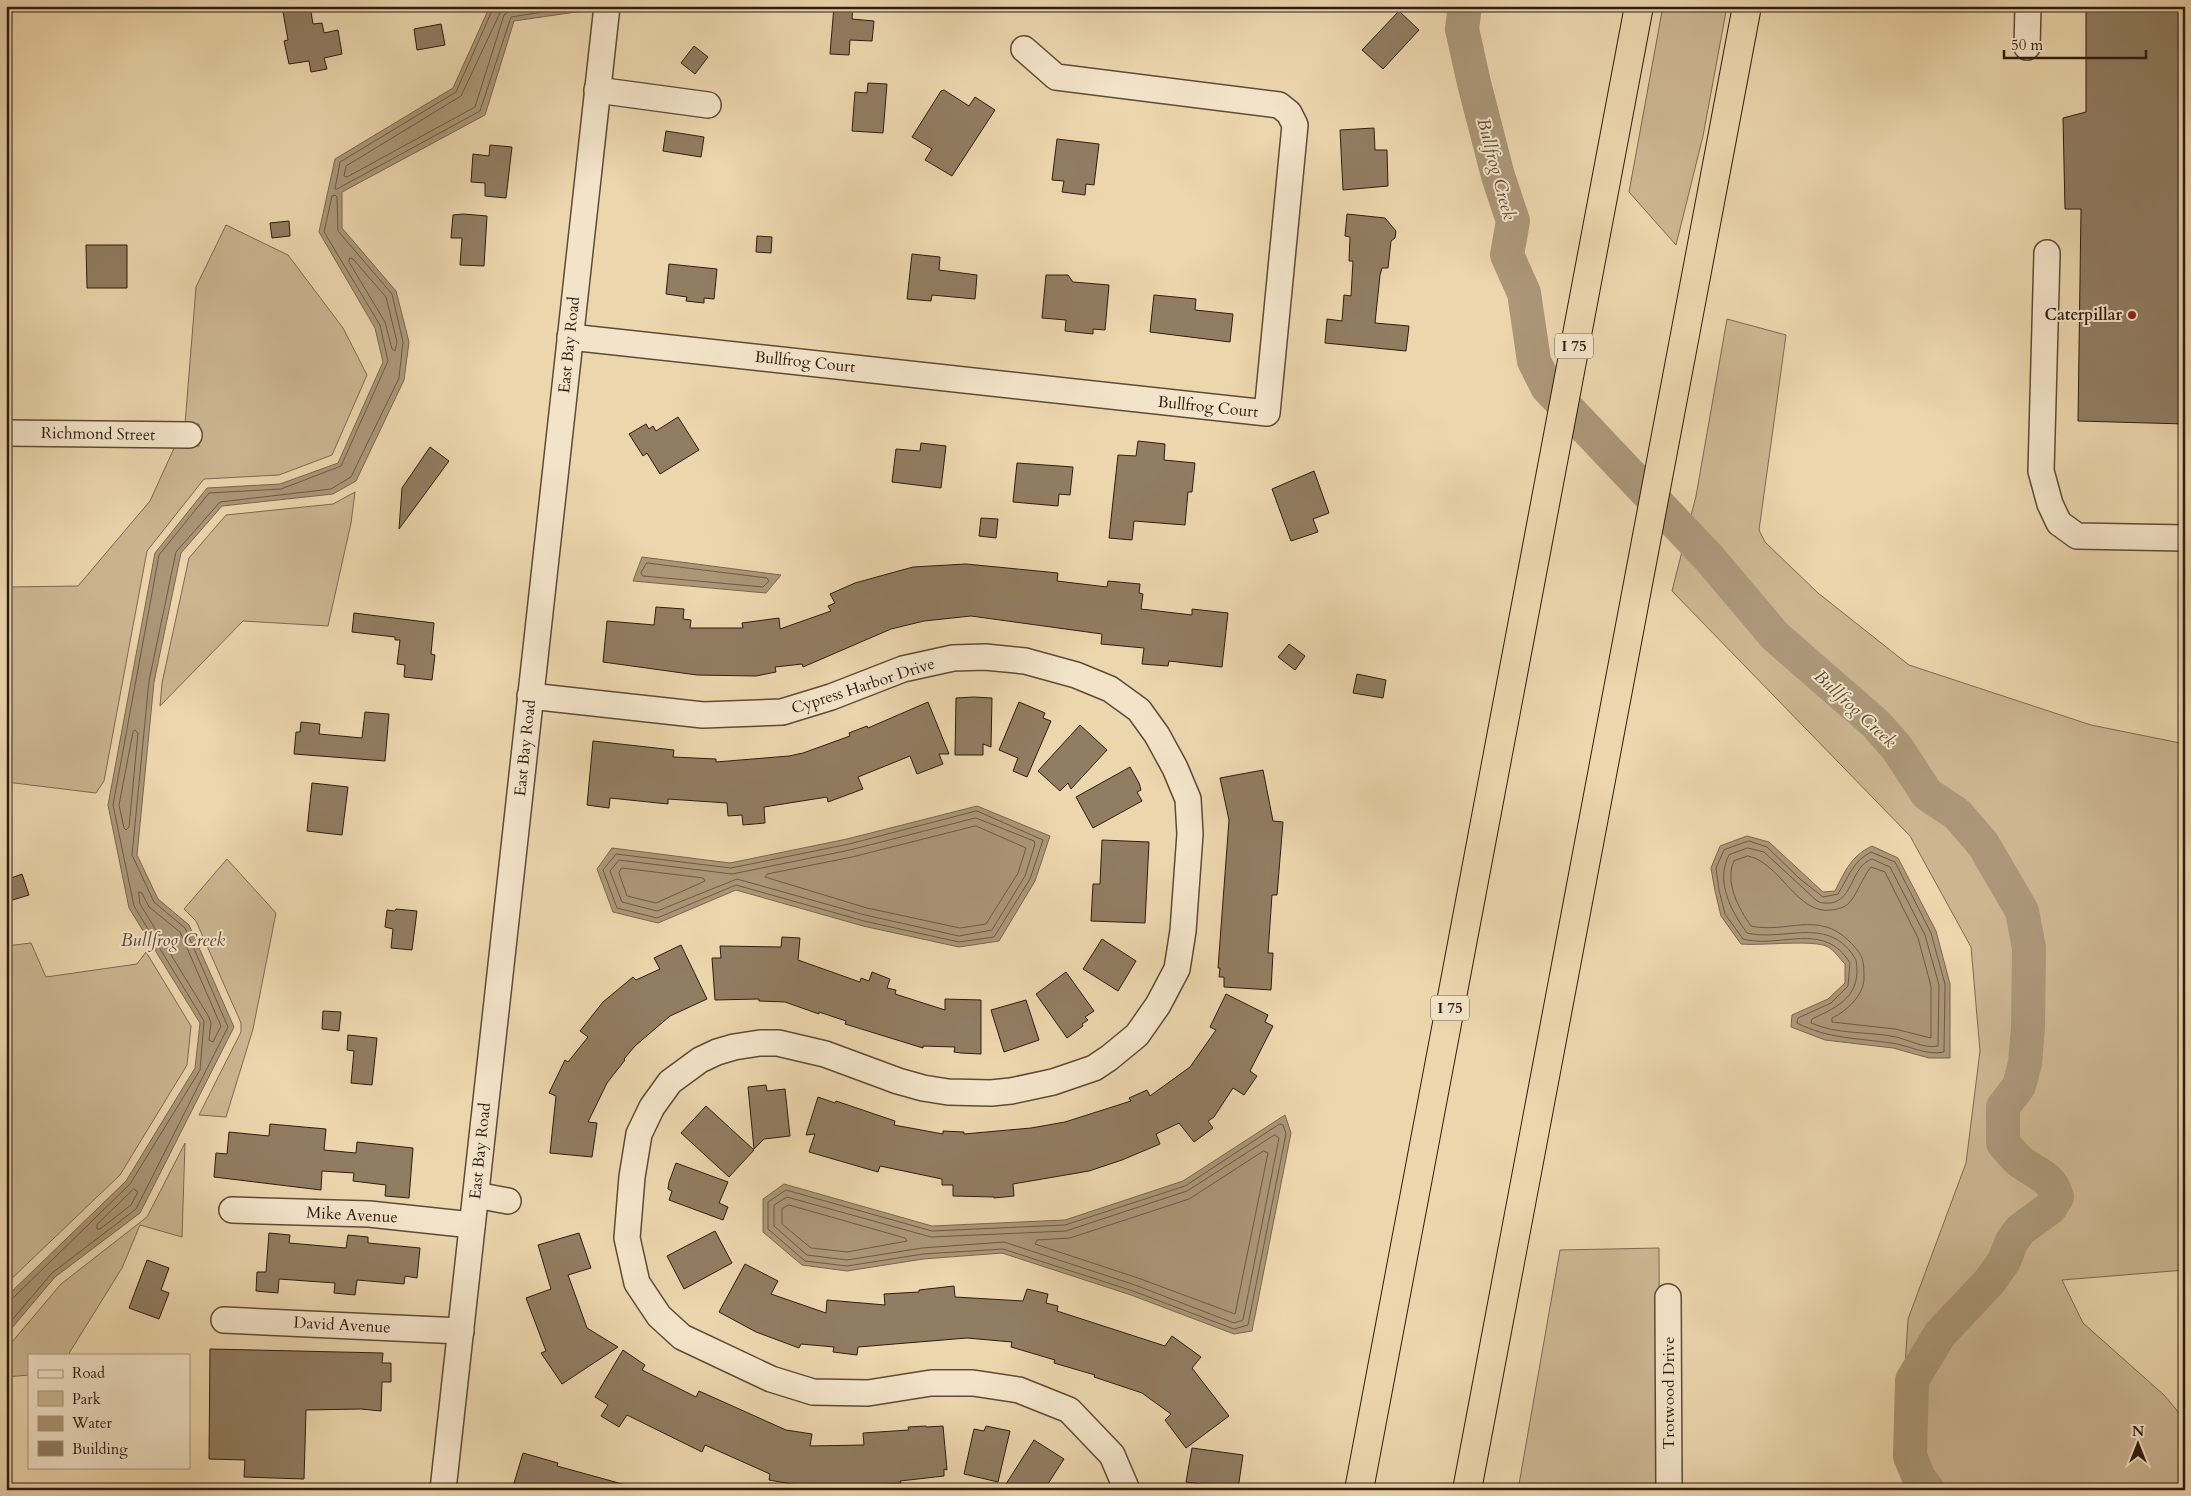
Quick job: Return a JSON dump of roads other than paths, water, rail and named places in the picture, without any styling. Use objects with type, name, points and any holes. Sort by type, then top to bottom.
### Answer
[{"type":"highway","name":"I 75","points":[[1359,1490],[1607,167],[1639,6]]},
{"type":"highway","points":[[1467,1490],[1747,6]]},
{"type":"street","name":"East Bay Road","points":[[442,1490],[606,6]]},
{"type":"street","points":[[2027,47],[2028,6]]},
{"type":"street","name":"Bullfrog Court","points":[[570,337],[1267,413],[1295,125],[1289,113],[1279,105],[1056,77],[1024,49]]},
{"type":"street","points":[[597,90],[708,106]]},
{"type":"street","points":[[2046,253],[2041,471],[2050,504],[2059,523],[2078,536],[2185,538]]},
{"type":"street","name":"Richmond Street","points":[[6,433],[189,435]]},
{"type":"street","name":"Cypress Harbor Drive","points":[[530,696],[703,715],[782,712],[831,697],[903,669],[953,658],[985,658],[1025,661],[1076,675],[1110,690],[1139,710],[1157,735],[1176,768],[1188,799],[1190,834],[1183,931],[1177,969],[1158,1005],[1137,1035],[1094,1068],[1046,1084],[992,1093],[948,1092],[923,1088],[898,1081],[825,1054],[778,1043],[760,1043],[717,1052],[700,1060],[670,1082],[652,1107],[639,1134],[632,1178],[627,1238],[637,1283],[659,1316],[682,1337],[771,1379],[813,1392],[868,1393],[931,1383],[973,1383],[1018,1390],[1069,1410],[1112,1455],[1127,1490]]},
{"type":"street","points":[[476,1195],[508,1201]]},
{"type":"street","name":"Mike Avenue","points":[[232,1210],[369,1214],[472,1225]]},
{"type":"street","name":"Trotwood Drive","points":[[1668,1297],[1669,1490]]},
{"type":"street","name":"David Avenue","points":[[224,1320],[461,1331]]},
{"type":"water","name":"Bullfrog Creek","points":[[490,6],[617,6],[514,21],[485,115],[342,192],[342,228],[396,291],[409,342],[404,380],[356,481],[333,494],[222,506],[181,553],[154,682],[137,855],[158,899],[189,925],[234,1027],[140,1213],[55,1277],[6,1335],[6,1297],[126,1181],[195,1068],[200,1023],[129,908],[108,805],[155,553],[207,488],[280,484],[338,463],[383,362],[375,328],[319,232],[335,159],[453,88]]},
{"type":"water","points":[[642,557],[781,575],[766,593],[633,581]]},
{"type":"water","points":[[977,806],[1050,836],[1035,881],[999,941],[959,947],[863,926],[736,890],[658,923],[613,912],[597,869],[612,848],[730,863],[847,839]]},
{"type":"water","points":[[1747,836],[1769,842],[1823,892],[1835,891],[1854,859],[1872,846],[1898,858],[1936,931],[1950,984],[1950,1058],[1929,1058],[1893,1048],[1825,1040],[1791,1027],[1792,1015],[1828,999],[1845,983],[1845,964],[1830,948],[1812,943],[1741,944],[1721,916],[1711,868],[1720,846]]},
{"type":"water","points":[[1285,1115],[1291,1133],[1252,1331],[1234,1334],[1131,1295],[1002,1253],[923,1259],[847,1271],[802,1265],[763,1232],[763,1199],[784,1184],[932,1226],[1065,1220],[1183,1181]]},
{"type":"waterway","name":"Bullfrog Creek","points":[[1465,6],[1462,29],[1474,83],[1498,176],[1513,221],[1507,255],[1524,293],[1534,361],[1547,387],[1709,558],[1775,636],[1876,724],[1897,748],[1927,794],[1957,814],[1983,844],[2022,911],[2029,948],[2028,1028],[2025,1063],[2019,1086],[2003,1107],[2003,1143],[2019,1161],[2048,1180],[2057,1197],[2050,1208],[2020,1230],[2012,1241],[2004,1261],[1990,1281],[1940,1334],[1912,1380],[1910,1456],[1919,1478],[1928,1490]]},
{"type":"place","name":"Caterpillar","points":[[2132,315]]}]
